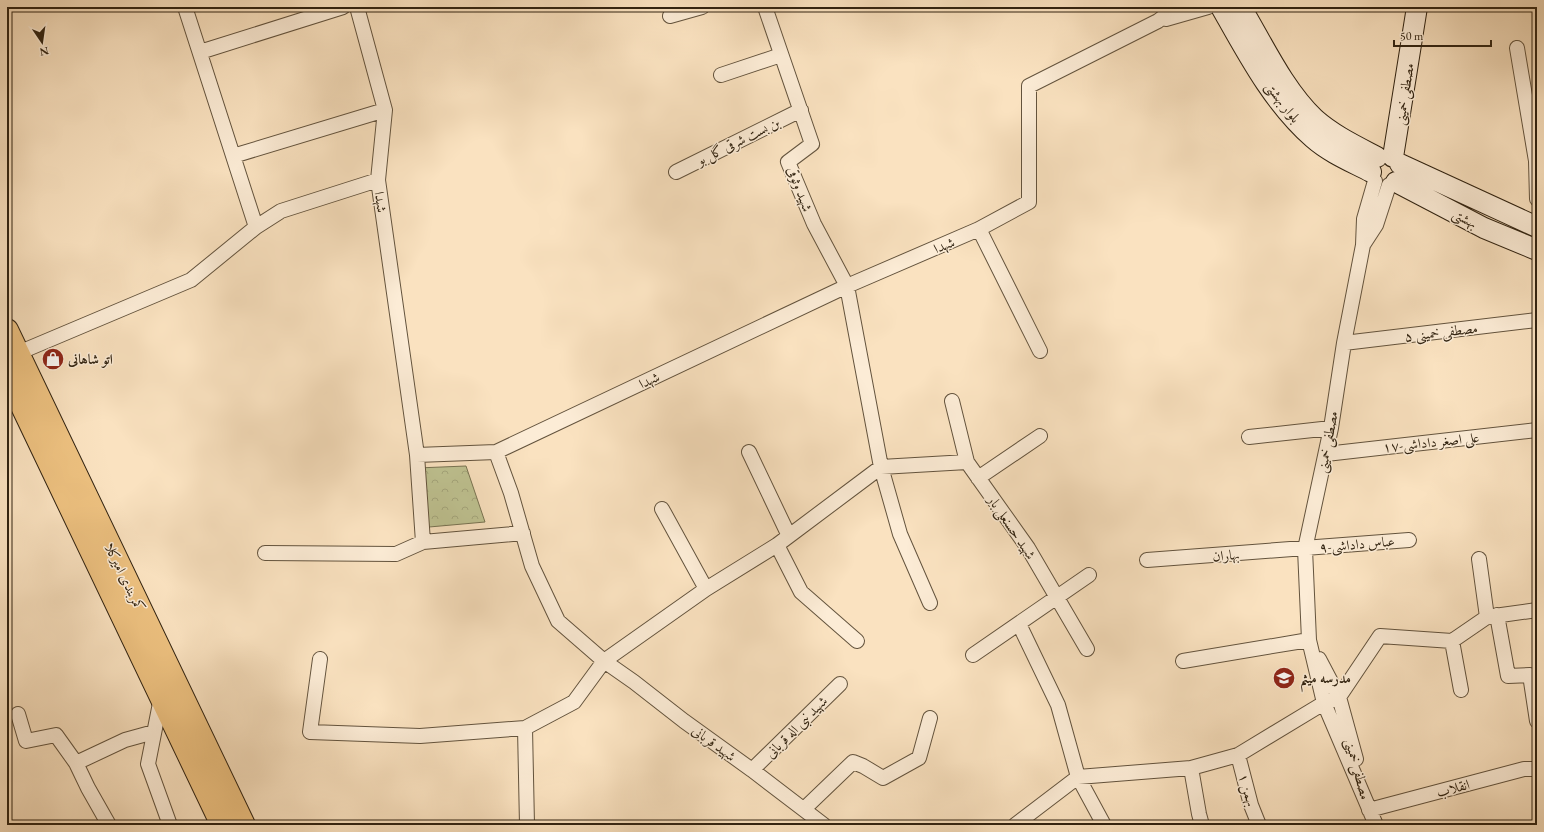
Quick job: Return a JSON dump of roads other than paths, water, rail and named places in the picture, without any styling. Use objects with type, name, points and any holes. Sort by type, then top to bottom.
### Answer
[{"type":"highway","name":"کمربندی امیرکلا","points":[[7,330],[244,825]]},
{"type":"highway","name":"کمربندی امیرکلا","points":[[7,375],[222,825]]},
{"type":"main road","name":"بلوار بهشتی","points":[[1221,7],[1272,91],[1314,139],[1332,152],[1385,169]]},
{"type":"main road","name":"بلوار بهشتی","points":[[1241,7],[1287,86],[1315,118],[1329,130],[1385,169]]},
{"type":"main road","name":"مصطفی خمینی","points":[[1385,169],[1405,7]]},
{"type":"main road","name":"مصطفی خمینی","points":[[1385,169],[1417,7]]},
{"type":"main road","name":"بهشتی","points":[[1385,169],[1537,227]]},
{"type":"main road","name":"بهشتی","points":[[1385,169],[1484,228],[1537,250]]},
{"type":"street","points":[[185,7],[256,227]]},
{"type":"street","points":[[200,52],[343,7]]},
{"type":"street","name":"شهدا","points":[[357,7],[385,110],[378,180],[417,455],[496,452],[847,286],[979,229],[1029,202],[1029,86],[1158,21],[1176,7]]},
{"type":"street","points":[[670,16],[702,7]]},
{"type":"street","name":"شهید وثوقی","points":[[765,7],[812,144],[788,162],[814,224],[847,286]]},
{"type":"street","points":[[1158,21],[1208,7]]},
{"type":"street","points":[[1517,48],[1532,110],[1537,161],[1537,199]]},
{"type":"street","points":[[721,75],[781,55]]},
{"type":"street","points":[[233,156],[385,110]]},
{"type":"street","name":"بن بست شرقی گل بو","points":[[676,172],[801,110]]},
{"type":"street","name":"مصطفی خمینی","points":[[1376,825],[1324,703],[1309,640],[1305,549],[1331,428],[1344,343],[1363,245],[1364,220],[1385,169]]},
{"type":"street","points":[[18,353],[191,280],[256,227],[281,211],[378,180]]},
{"type":"street","points":[[979,229],[1040,351]]},
{"type":"street","points":[[847,286],[881,467],[900,534],[930,603]]},
{"type":"street","name":"مصطفی خمینی ۵","points":[[1344,343],[1537,320]]},
{"type":"street","name":"شهید حسنعلی بار","points":[[952,401],[967,462],[1028,548],[1087,649]]},
{"type":"street","points":[[1250,437],[1331,428]]},
{"type":"street","name":"علی اصغر داداشی-۱۷","points":[[1326,454],[1537,430]]},
{"type":"street","points":[[978,478],[1040,436]]},
{"type":"street","name":"شهید قربانی","points":[[496,452],[511,493],[532,566],[558,621],[604,662],[634,682],[824,825]]},
{"type":"street","points":[[748,452],[789,536]]},
{"type":"street","points":[[417,455],[423,542]]},
{"type":"street","points":[[320,659],[310,732],[420,736],[525,728],[574,702],[604,662],[706,589],[777,546],[881,467],[967,462]]},
{"type":"street","points":[[662,509],[706,589]]},
{"type":"street","points":[[266,553],[396,554],[423,542],[523,533]]},
{"type":"street","name":"عباس داداشی-۹","points":[[1305,549],[1409,540]]},
{"type":"street","points":[[777,546],[801,592],[857,641]]},
{"type":"street","name":"بهاران","points":[[1147,560],[1305,549]]},
{"type":"street","points":[[1479,559],[1508,676],[1530,675],[1537,721]]},
{"type":"street","points":[[973,655],[1089,575]]},
{"type":"street","points":[[1015,825],[1078,777],[1192,768],[1238,755],[1324,703],[1339,697],[1380,636],[1452,642],[1492,616],[1537,610]]},
{"type":"street","points":[[1018,624],[1058,705],[1078,777],[1104,825]]},
{"type":"street","points":[[1183,661],[1309,640]]},
{"type":"street","name":"مصطفی خمینی","points":[[1309,640],[1339,697],[1369,810]]},
{"type":"street","points":[[1452,642],[1461,690]]},
{"type":"street","name":"شهید نبی اله قربانی","points":[[752,770],[840,684]]},
{"type":"street","points":[[161,697],[148,764],[170,825]]},
{"type":"street","points":[[18,714],[26,741],[56,735],[76,763],[109,825]]},
{"type":"street","points":[[804,809],[853,762],[883,778],[920,758],[930,718]]},
{"type":"street","points":[[525,728],[527,825]]},
{"type":"street","points":[[76,763],[125,740],[154,732]]},
{"type":"street","name":"بهمن ۱","points":[[1238,755],[1251,805],[1259,825]]},
{"type":"street","points":[[1192,768],[1202,825]]},
{"type":"street","name":"انقلاب","points":[[1369,810],[1524,769],[1537,769]]},
{"type":"place","name":"اتو شاهانی","points":[[53,359]]},
{"type":"place","name":"مدرسه میثم","points":[[1284,678]]}]
